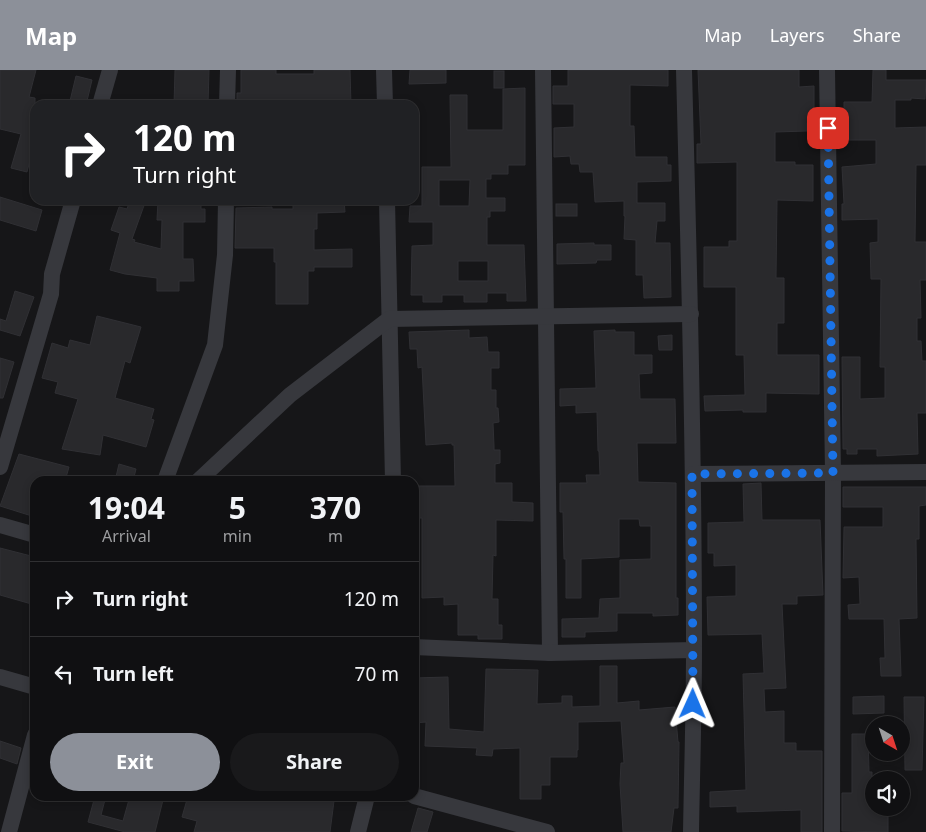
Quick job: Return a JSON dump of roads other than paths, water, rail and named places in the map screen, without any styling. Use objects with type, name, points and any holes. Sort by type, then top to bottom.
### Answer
[{"type":"street","points":[[101,100],[110,70]]},
{"type":"street","points":[[227,100],[228,70]]},
{"type":"street","points":[[384,70],[385,100]]},
{"type":"street","points":[[543,70],[550,653]]},
{"type":"street","points":[[684,70],[691,314],[694,650],[691,832]]},
{"type":"street","points":[[827,70],[833,473],[832,832]]},
{"type":"street","points":[[0,467],[51,294],[52,274],[72,205]]},
{"type":"street","points":[[167,476],[214,344],[225,255],[226,205]]},
{"type":"street","points":[[387,205],[393,476]]},
{"type":"street","points":[[203,476],[290,394],[389,319],[691,314]]},
{"type":"street","points":[[692,474],[926,472]]},
{"type":"street","points":[[0,525],[30,534]]},
{"type":"street","points":[[419,648],[550,653],[694,650]]},
{"type":"street","points":[[0,677],[30,686]]},
{"type":"street","points":[[9,832],[30,754]]},
{"type":"street","points":[[419,797],[547,832]]},
{"type":"street","points":[[358,832],[366,801]]}]
